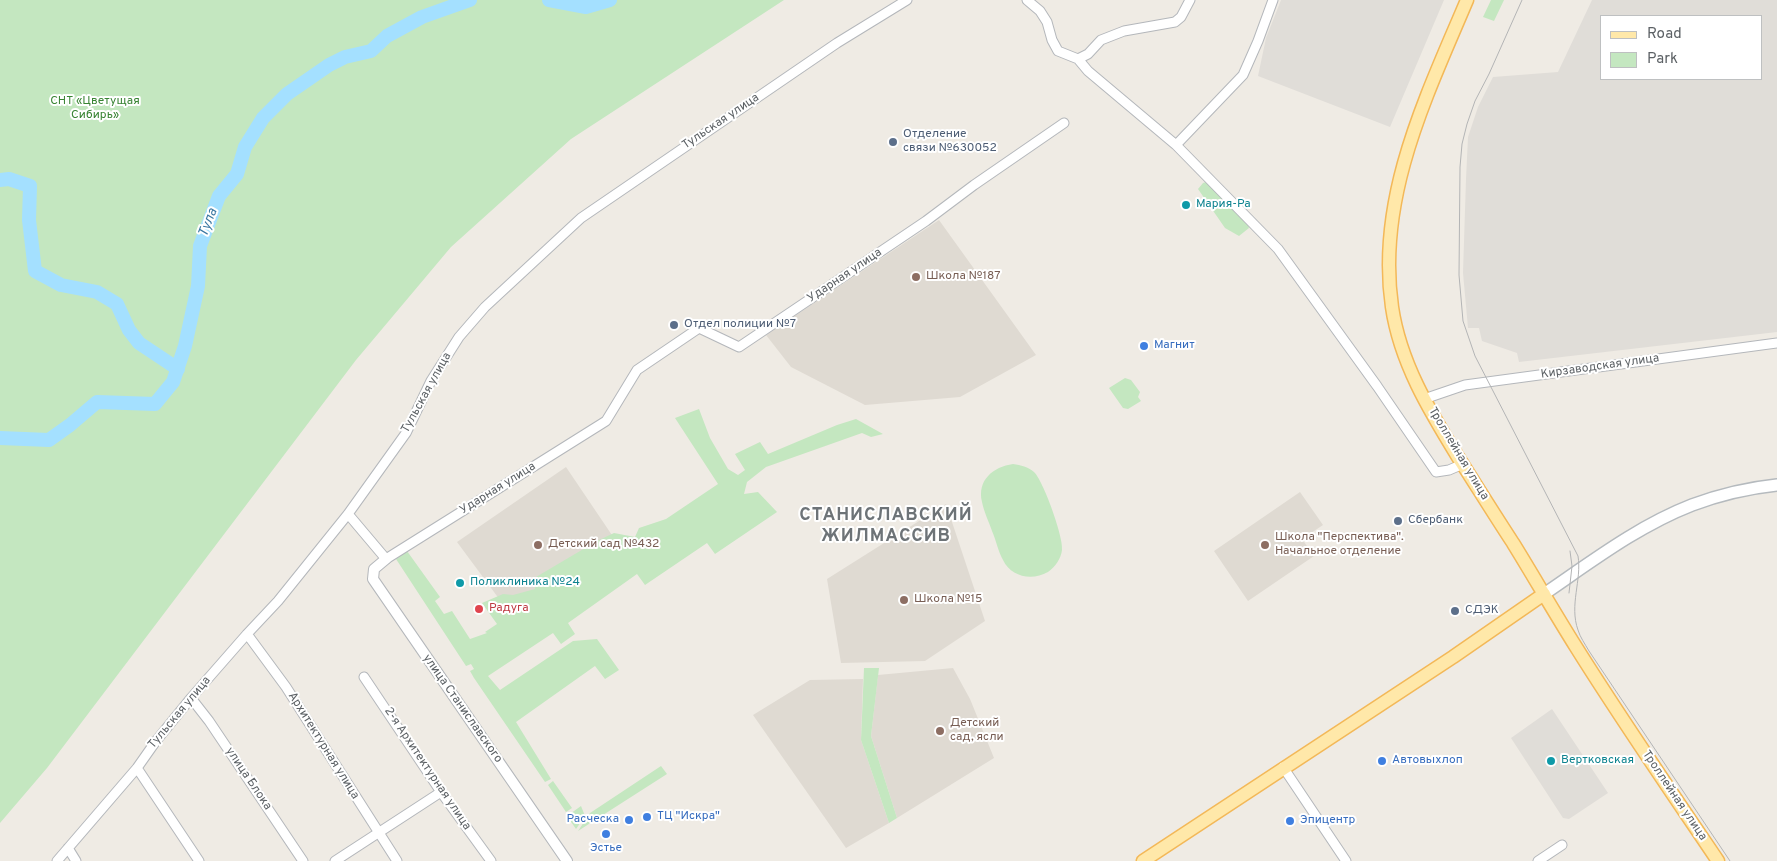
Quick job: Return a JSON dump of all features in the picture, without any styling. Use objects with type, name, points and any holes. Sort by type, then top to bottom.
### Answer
[{"type":"main road","name":"Троллейная улица","points":[[1467,0],[1409,144],[1399,180],[1392,223],[1390,261],[1392,307],[1398,336],[1409,368],[1424,399],[1463,464],[1575,645],[1718,861]]},
{"type":"main road","points":[[1143,861],[1283,767],[1453,657],[1641,530],[1691,506],[1751,488],[1777,485]]},
{"type":"street","name":"Тульская улица","points":[[57,861],[137,768],[191,698],[278,601],[348,514],[406,434],[431,381],[459,337],[485,307],[581,218],[837,43],[907,0]]},
{"type":"street","points":[[1027,0],[1040,12],[1047,22],[1052,40],[1058,51],[1078,60],[1088,71],[1176,145],[1278,249],[1377,386],[1436,472],[1449,470],[1463,464]]},
{"type":"street","points":[[1078,60],[1088,54],[1101,40],[1124,30],[1175,22],[1181,17],[1190,0]]},
{"type":"street","points":[[1176,145],[1243,76],[1273,0]]},
{"type":"street","name":"Ударная улица","points":[[386,559],[606,421],[637,370],[699,328],[739,347],[926,221],[1064,122]]},
{"type":"street","name":"Кирзаводская улица","points":[[1424,399],[1465,385],[1777,343]]},
{"type":"street","points":[[348,514],[386,559]]},
{"type":"street","name":"улица Станиславского","points":[[386,559],[374,569],[373,579],[567,861]]},
{"type":"street","name":"Архитектурная улица","points":[[247,634],[286,687],[397,861]]},
{"type":"street","name":"2-я Архитектурная улица","points":[[364,677],[442,792],[492,861]]},
{"type":"street","name":"улица Блока","points":[[191,698],[210,722],[303,861]]},
{"type":"street","points":[[1283,767],[1343,860]]},
{"type":"street","points":[[137,768],[199,861]]},
{"type":"street","points":[[335,861],[442,792]]},
{"type":"street","points":[[1538,861],[1562,845]]},
{"type":"street","points":[[68,848],[76,861]]},
{"type":"shaded area","points":[[1281,0],[1444,0],[1390,127],[1258,76],[1266,38]]},
{"type":"shaded area","points":[[1592,0],[1777,0],[1777,332],[1519,362],[1517,353],[1482,341],[1479,328],[1468,328],[1463,273],[1466,179],[1468,137],[1478,107],[1493,77],[1558,72]]},
{"type":"shaded area","name":"Школа №187","points":[[939,220],[1036,355],[960,397],[865,405],[791,367],[766,335]]},
{"type":"shaded area","name":"Детский сад №432","points":[[566,467],[620,547],[514,619],[457,542]]},
{"type":"shaded area","name":"Школа \"Перспектива\". Начальное отделение","points":[[1300,492],[1323,525],[1302,539],[1314,556],[1248,601],[1214,551]]},
{"type":"shaded area","name":"Школа №15","points":[[946,504],[985,621],[925,661],[841,663],[827,579]]},
{"type":"shaded area","points":[[953,668],[970,699],[994,758],[897,818],[871,736],[878,675]]},
{"type":"shaded area","points":[[863,679],[861,740],[889,823],[846,848],[753,715],[810,680]]},
{"type":"shaded area","points":[[1552,709],[1608,793],[1569,819],[1563,818],[1511,738]]},
{"type":"green space","name":"СНТ «Цветущая Сибирь»","points":[[0,0],[784,0],[571,139],[451,247],[356,360],[47,768],[0,823]]},
{"type":"green space","points":[[1491,0],[1504,0],[1494,21],[1483,17]]},
{"type":"green space","points":[[1206,182],[1248,225],[1249,228],[1239,236],[1225,228],[1198,189]]},
{"type":"green space","points":[[1125,378],[1131,380],[1140,392],[1138,397],[1141,401],[1128,409],[1123,408],[1109,388]]},
{"type":"green space","points":[[699,409],[710,438],[728,469],[738,475],[745,470],[735,454],[760,442],[768,454],[856,419],[883,434],[871,437],[862,433],[766,467],[747,482],[744,494],[758,492],[777,512],[715,554],[707,543],[645,585],[637,574],[568,623],[575,634],[561,644],[553,633],[488,676],[500,690],[573,641],[597,639],[619,670],[605,679],[595,666],[516,722],[551,779],[545,782],[474,678],[470,671],[474,669],[471,664],[466,666],[396,559],[407,551],[440,597],[435,601],[444,614],[452,611],[470,639],[487,633],[485,632],[497,624],[482,603],[503,594],[513,595],[535,589],[536,577],[597,541],[614,533],[635,537],[639,528],[666,519],[718,484],[675,418]]},
{"type":"green space","points":[[1013,464],[1029,469],[1038,477],[1052,509],[1060,534],[1062,550],[1059,560],[1048,572],[1042,575],[1022,576],[1007,566],[1000,553],[982,502],[982,487],[988,476],[999,468]]},
{"type":"green space","points":[[864,668],[879,668],[871,736],[897,818],[889,823],[861,740]]},
{"type":"green space","points":[[661,766],[667,774],[578,831],[590,813]]},
{"type":"green space","points":[[553,781],[572,808],[566,812],[548,785]]},
{"type":"green space","points":[[581,806],[585,816],[576,829],[567,816]]},
{"type":"waterway","name":"Тула","points":[[0,438],[49,440],[97,402],[155,404],[173,382],[185,346],[198,286],[200,246],[219,196],[237,174],[245,147],[263,118],[287,94],[329,65],[345,57],[371,51],[387,36],[422,17],[470,0]]},
{"type":"waterway","name":"Тула","points":[[549,0],[586,7],[610,0]]},
{"type":"waterway","points":[[0,180],[9,179],[30,186],[29,220],[35,271],[61,285],[97,292],[117,304],[129,330],[139,343],[178,369]]},
{"type":"tram line","points":[[1522,0],[1475,101],[1462,144],[1459,275],[1463,321],[1475,356],[1578,556],[1575,611],[1580,635],[1730,861]]},
{"type":"tram line","points":[[1569,593],[1572,566],[1570,551]]},
{"type":"place","name":"Отделение связи №630052","points":[[893,142]]},
{"type":"place","name":"Мария-Ра","points":[[1186,205]]},
{"type":"place","name":"Школа №187","points":[[916,277]]},
{"type":"place","name":"Отдел полиции №7","points":[[674,325]]},
{"type":"place","name":"Магнит","points":[[1144,346]]},
{"type":"place","name":"Сбербанк","points":[[1398,521]]},
{"type":"place","name":"Детский сад №432","points":[[538,545]]},
{"type":"place","name":"Школа \"Перспектива\". Начальное отделение","points":[[1265,545]]},
{"type":"place","name":"Поликлиника №24","points":[[460,583]]},
{"type":"place","name":"Школа №15","points":[[904,600]]},
{"type":"place","name":"Радуга","points":[[479,609]]},
{"type":"place","name":"СДЭК","points":[[1455,611]]},
{"type":"place","name":"Детский сад, ясли","points":[[940,731]]},
{"type":"place","name":"Автовыхлоп","points":[[1382,761]]},
{"type":"place","name":"Вертковская","points":[[1551,761]]},
{"type":"place","name":"ТЦ \"Искра\"","points":[[647,817]]},
{"type":"place","name":"Расческа","points":[[629,820]]},
{"type":"place","name":"Эпицентр","points":[[1290,821]]},
{"type":"place","name":"Эстье","points":[[606,834]]},
{"type":"district","name":"СТАНИСЛАВСКИЙ ЖИЛМАССИВ","points":[[886,526]]}]
